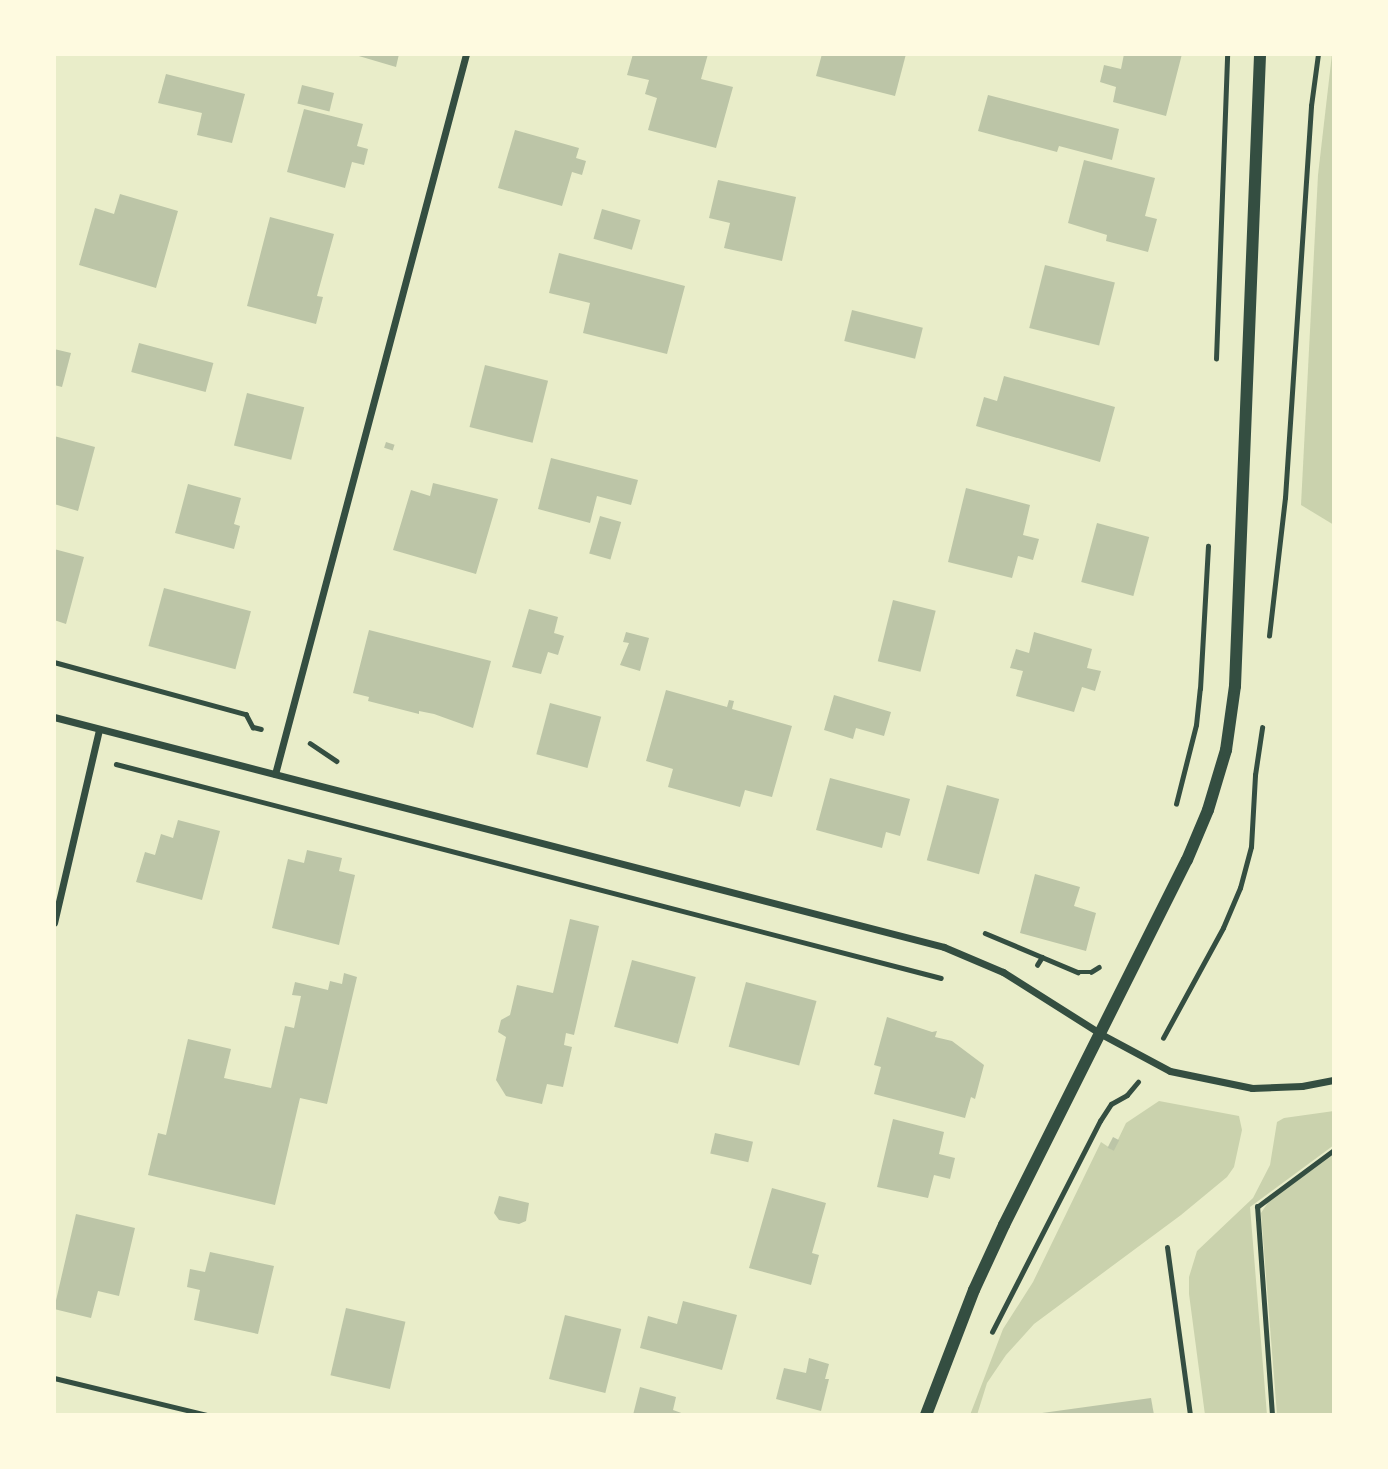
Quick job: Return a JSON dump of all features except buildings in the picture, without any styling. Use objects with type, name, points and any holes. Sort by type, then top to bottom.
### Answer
[{"type":"street","points":[[275,774],[466,54]]},
{"type":"street","points":[[926,1415],[974,1290],[1188,860],[1208,810],[1226,750],[1236,673],[1260,54]]},
{"type":"street","points":[[54,717],[944,947],[984,962],[1101,1034],[1170,1071],[1230,1084],[1266,1088],[1334,1080]]},
{"type":"street","points":[[54,923],[99,729]]},
{"type":"lane","points":[[1167,1247],[1190,1415]]},
{"type":"lane","points":[[54,1378],[207,1415]]},
{"type":"path","points":[[1215,372],[1227,54]]},
{"type":"path","points":[[1172,814],[1196,725],[1208,542]]},
{"type":"path","points":[[54,662],[246,714],[253,727],[318,746],[325,754],[351,764]]},
{"type":"path","points":[[93,758],[949,980]]},
{"type":"path","points":[[976,930],[1001,937],[1078,972],[1091,972],[1101,965]]},
{"type":"path","points":[[1023,985],[1042,957]]},
{"type":"path","points":[[1272,1415],[1257,1207],[1334,1150]]},
{"type":"green space","points":[[1332,54],[1334,525],[1301,505],[1318,175]]},
{"type":"green space","points":[[1159,1101],[1239,1116],[1242,1130],[1234,1167],[1227,1177],[1181,1215],[1034,1324],[1006,1355],[987,1383],[977,1415],[970,1415],[1003,1329],[1033,1282],[1101,1142],[1113,1150],[1126,1123]]},
{"type":"green space","points":[[1334,1111],[1334,1145],[1250,1207],[1267,1415],[1205,1415],[1189,1294],[1189,1277],[1197,1251],[1253,1198],[1270,1165],[1277,1122],[1284,1118]]},
{"type":"green space","points":[[1334,1154],[1334,1415],[1277,1415],[1261,1213],[1269,1201]]}]
